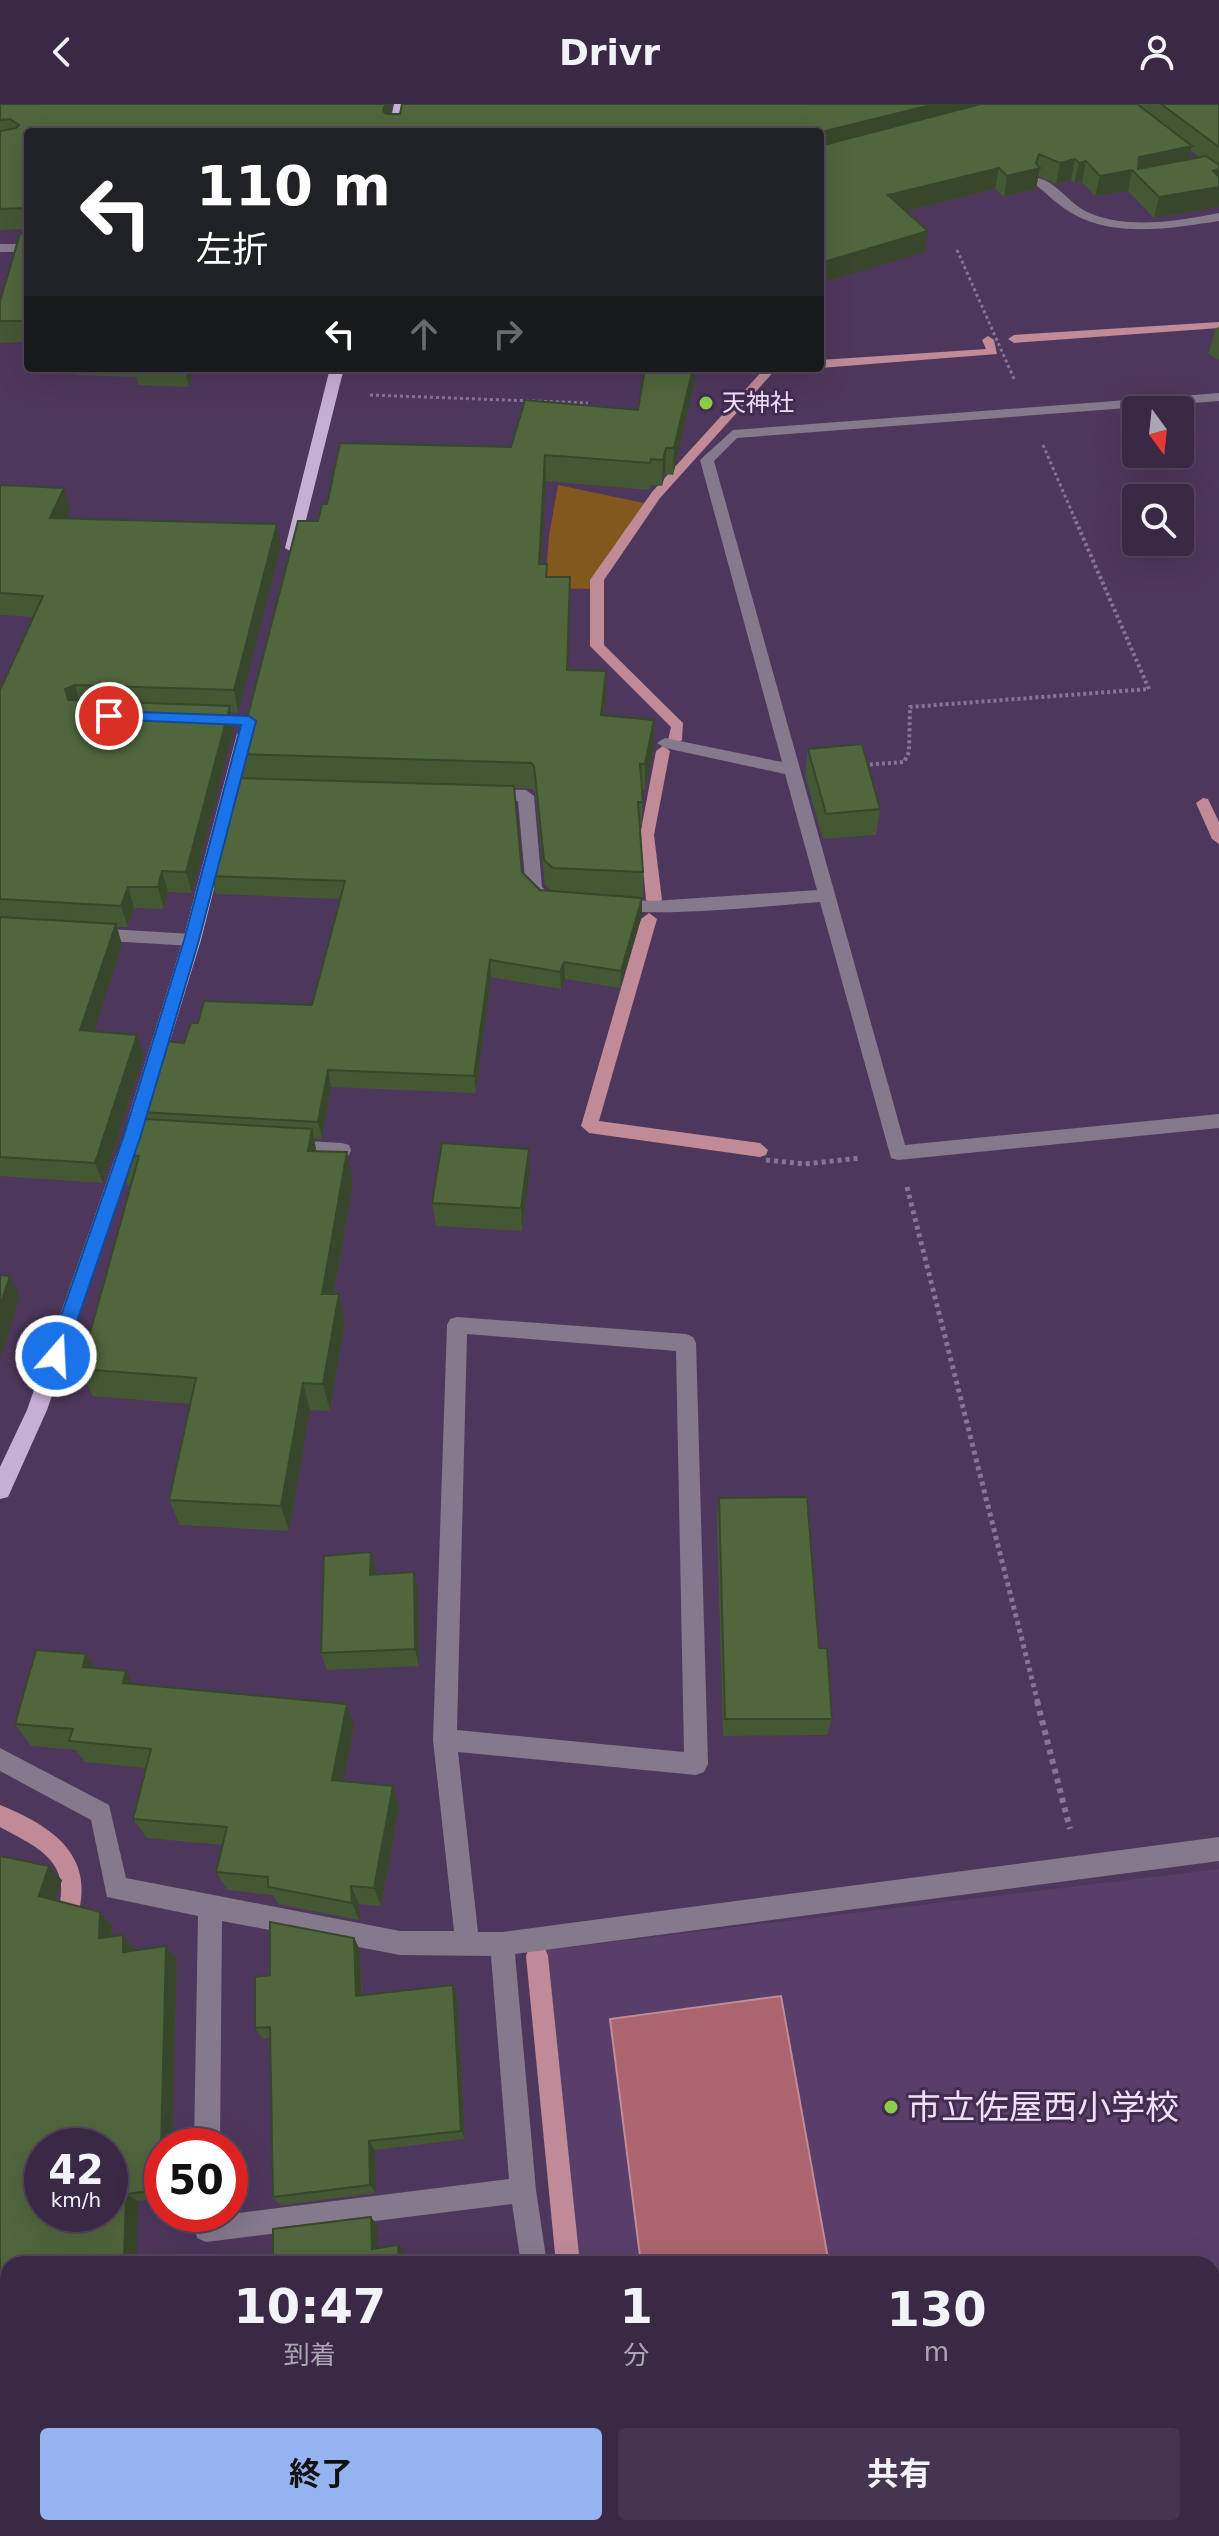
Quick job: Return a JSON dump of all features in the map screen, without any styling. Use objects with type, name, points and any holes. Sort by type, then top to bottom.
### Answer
[{"type":"main road","points":[[395,128],[400,104]]},
{"type":"main road","points":[[287,569],[336,372]]},
{"type":"main road","points":[[0,1490],[37,1410],[139,1138],[192,940],[240,788],[251,713]]},
{"type":"street","points":[[1039,181],[1082,214],[1126,224],[1164,227],[1219,217]]},
{"type":"street","points":[[0,248],[24,248]]},
{"type":"street","points":[[1219,397],[733,434],[707,460],[898,1153],[1219,1121]]},
{"type":"street","points":[[188,718],[251,713]]},
{"type":"street","points":[[665,743],[794,770]]},
{"type":"street","points":[[464,794],[526,796],[534,889],[549,902],[564,903]]},
{"type":"street","points":[[594,904],[653,907],[829,895]]},
{"type":"street","points":[[80,934],[192,940]]},
{"type":"street","points":[[266,1146],[342,1150]]},
{"type":"street","points":[[445,1740],[696,1764],[686,1343],[457,1325],[445,1740],[467,1943]]},
{"type":"street","points":[[0,1759],[101,1813],[116,1888],[210,1909],[400,1943],[502,1944],[1219,1849]]},
{"type":"street","points":[[207,2128],[210,1909]]},
{"type":"street","points":[[502,1944],[523,2190],[533,2256]]},
{"type":"street","points":[[248,2224],[523,2190]]},
{"type":"path","points":[[794,770],[904,762],[909,752],[910,707],[1149,689],[957,250]]},
{"type":"path","points":[[331,393],[588,403]]},
{"type":"path","points":[[766,1160],[805,1164],[898,1153],[1080,1868]]},
{"type":"shaded area","points":[[558,485],[644,503],[594,578],[591,589],[545,588],[549,536]]},
{"type":"shaded area","name":"市立佐屋西小学校","points":[[1219,1869],[1219,2256],[578,2256],[546,1950]]},
{"type":"shaded area","points":[[781,1996],[828,2256],[640,2256],[610,2019]]},
{"type":"building","points":[[0,104],[385,104],[383,111],[386,114],[400,114],[402,104],[935,104],[824,131],[824,128],[24,128],[24,208],[0,209],[0,131],[19,125],[10,119],[0,120]]},
{"type":"building","points":[[981,104],[1137,104],[1192,146],[1139,157],[1138,169],[1206,156],[1219,165],[1219,169],[1213,171],[1219,177],[1219,187],[1159,197],[1132,170],[1100,176],[1086,161],[1079,163],[1075,159],[1060,163],[1039,154],[1036,163],[1040,168],[1007,176],[999,168],[888,195],[928,231],[824,262],[824,145]]},
{"type":"building","points":[[1161,104],[1219,104],[1219,147]]},
{"type":"building","points":[[24,232],[24,321],[0,321],[0,301],[20,234]]},
{"type":"building","points":[[644,372],[692,372],[674,448],[666,448],[663,460],[651,459],[650,463],[545,455],[539,564],[547,564],[546,577],[570,577],[567,670],[606,671],[601,715],[654,720],[645,764],[640,764],[643,802],[638,802],[643,872],[553,868],[544,860],[534,766],[531,763],[238,754],[298,521],[318,521],[322,504],[327,504],[340,443],[511,447],[525,400],[638,410]]},
{"type":"building","points":[[0,485],[64,488],[50,518],[277,524],[234,690],[75,685],[65,689],[68,700],[230,706],[186,872],[162,871],[158,887],[128,887],[121,906],[0,899],[0,690],[43,596],[0,593]]},
{"type":"building","points":[[862,744],[880,809],[826,814],[808,749]]},
{"type":"building","points":[[236,778],[514,786],[522,872],[540,890],[642,898],[621,971],[564,962],[560,972],[490,960],[474,1076],[328,1070],[318,1122],[140,1112],[163,1041],[184,1043],[191,1023],[198,1023],[204,1001],[312,1005],[345,881],[211,876]]},
{"type":"building","points":[[0,917],[116,924],[80,1030],[137,1035],[95,1163],[0,1157]]},
{"type":"building","points":[[129,1118],[312,1129],[308,1151],[347,1152],[322,1294],[339,1294],[323,1384],[303,1383],[281,1506],[169,1500],[196,1378],[80,1369],[139,1156],[116,1155]]},
{"type":"building","points":[[442,1143],[529,1149],[521,1208],[432,1203]]},
{"type":"building","points":[[0,1275],[10,1276],[0,1306]]},
{"type":"building","points":[[807,1497],[819,1648],[827,1648],[832,1719],[725,1719],[719,1498]]},
{"type":"building","points":[[371,1552],[370,1575],[414,1572],[415,1649],[321,1653],[324,1556]]},
{"type":"building","points":[[36,1650],[86,1654],[83,1667],[126,1671],[123,1683],[347,1704],[332,1780],[393,1786],[374,1888],[351,1886],[352,1903],[268,1887],[268,1877],[216,1872],[227,1827],[133,1819],[151,1749],[69,1741],[73,1729],[15,1724]]},
{"type":"building","points":[[0,1856],[49,1866],[39,1896],[100,1912],[99,1938],[123,1935],[123,1952],[166,1946],[162,2128],[144,2128],[144,2192],[128,2194],[128,2128],[24,2128],[24,2232],[125,2232],[124,2256],[0,2256]]},
{"type":"building","points":[[270,1922],[354,1938],[356,1996],[453,1985],[461,2131],[369,2141],[370,2185],[273,2197],[270,2027],[255,2028],[255,1977],[270,1975]]},
{"type":"building","points":[[371,2217],[372,2249],[398,2245],[399,2256],[273,2256],[273,2229]]},
{"type":"waterway","points":[[1014,339],[1219,325]]},
{"type":"waterway","points":[[824,364],[993,352],[988,340]]},
{"type":"waterway","points":[[675,740],[678,726],[597,646],[597,580],[656,495],[767,372]]},
{"type":"waterway","points":[[654,900],[647,835],[663,751]]},
{"type":"waterway","points":[[1203,803],[1219,839]]},
{"type":"waterway","points":[[649,919],[589,1126],[760,1150]]},
{"type":"waterway","points":[[0,1815],[36,1835],[62,1855],[72,1883],[64,1925]]},
{"type":"waterway","points":[[537,1956],[567,2256]]},
{"type":"place","name":"天神社","points":[[706,403]]},
{"type":"place","name":"市立佐屋西小学校","points":[[891,2107]]},
{"type":"route","points":[[56,1356],[131,1138],[192,940],[249,721],[109,716]]}]
